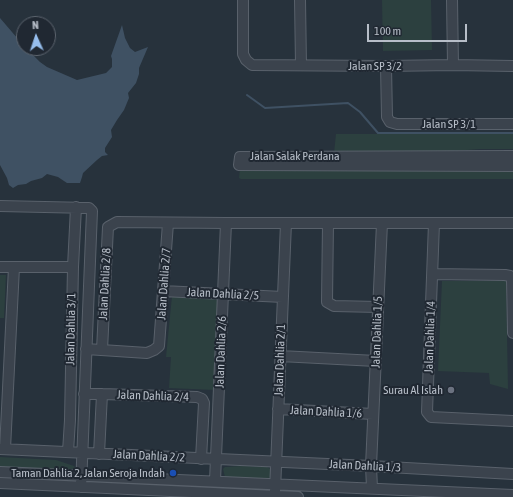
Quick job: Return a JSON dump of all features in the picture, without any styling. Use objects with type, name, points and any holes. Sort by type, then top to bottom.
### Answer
[{"type":"street","name":"Jalan SP 3/2","points":[[243,0],[243,54],[246,60],[252,65],[513,66]]},
{"type":"street","points":[[300,0],[302,65]]},
{"type":"street","points":[[452,0],[453,65]]},
{"type":"street","name":"Jalan SP 3/1","points":[[386,66],[386,117],[390,122],[397,124],[513,124]]},
{"type":"street","name":"Jalan Salak Perdana","points":[[513,156],[240,156],[238,165],[513,166]]},
{"type":"street","points":[[0,206],[76,207],[89,208],[92,211],[81,487]]},
{"type":"street","name":"Jalan Dahlia 3/1","points":[[68,452],[76,207]]},
{"type":"street","name":"Jalan Dahlia 2/8","points":[[102,350],[108,227],[117,222],[168,223]]},
{"type":"street","points":[[168,223],[513,223]]},
{"type":"street","name":"Jalan Dahlia 2/7","points":[[102,350],[147,353],[159,346],[168,223]]},
{"type":"street","name":"Jalan Dahlia 2/6","points":[[215,481],[226,223]]},
{"type":"street","name":"Jalan Dahlia 2/1","points":[[275,496],[286,223]]},
{"type":"street","points":[[328,223],[327,302],[334,306],[378,307]]},
{"type":"street","name":"Jalan Dahlia 1/5","points":[[372,488],[371,466],[382,223]]},
{"type":"street","name":"Jalan Dahlia 1/4","points":[[434,223],[427,412],[431,417],[513,421]]},
{"type":"street","points":[[0,267],[73,267]]},
{"type":"street","points":[[3,449],[4,386],[11,328],[14,267]]},
{"type":"street","points":[[433,274],[510,276],[512,280],[513,333]]},
{"type":"street","name":"Jalan Dahlia 2/5","points":[[163,291],[283,297]]},
{"type":"street","points":[[0,327],[11,328]]},
{"type":"street","points":[[86,349],[102,350]]},
{"type":"street","points":[[280,356],[376,361]]},
{"type":"street","name":"Jalan Dahlia 2/4","points":[[84,394],[197,397],[202,399],[204,403],[201,459]]},
{"type":"street","points":[[99,454],[105,394]]},
{"type":"street","name":"Jalan Dahlia 1/6","points":[[278,409],[373,414]]},
{"type":"street","name":"Jalan Dahlia 2/2","points":[[3,449],[216,459]]},
{"type":"street","name":"Jalan Dahlia 1/3","points":[[216,459],[513,474]]},
{"type":"street","points":[[0,472],[513,495]]},
{"type":"street","points":[[0,483],[298,497]]},
{"type":"green space","points":[[382,0],[431,0],[432,50],[383,51]]},
{"type":"green space","points":[[336,134],[513,134],[513,149],[480,149],[440,152],[334,153]]},
{"type":"green space","points":[[240,169],[513,170],[513,179],[241,179],[239,178]]},
{"type":"green space","points":[[0,275],[6,275],[4,318],[0,318]]},
{"type":"green space","points":[[442,281],[506,281],[508,389],[490,384],[489,373],[438,371]]},
{"type":"green space","points":[[172,296],[220,298],[215,390],[169,388],[171,357],[166,357]]},
{"type":"green space","points":[[0,457],[56,460],[74,466],[76,469],[75,471],[0,469]]},
{"type":"green space","points":[[225,467],[267,467],[272,470],[270,477],[266,480],[225,477],[223,469]]},
{"type":"water","points":[[0,18],[16,37],[16,56],[34,56],[47,67],[77,80],[106,73],[112,67],[111,56],[122,25],[125,38],[130,48],[135,52],[148,47],[139,68],[136,83],[128,93],[129,98],[124,110],[111,130],[112,137],[105,148],[105,152],[108,155],[102,156],[83,173],[80,183],[67,183],[58,177],[47,174],[42,178],[26,184],[18,185],[13,188],[9,185],[0,165]]},
{"type":"waterway","points":[[247,95],[265,108],[348,103],[360,112],[378,133],[513,133]]},
{"type":"place","name":"Surau Al Islah","points":[[451,390]]},
{"type":"place","name":"Taman Dahlia 2, Jalan Seroja Indah","points":[[173,473]]}]
